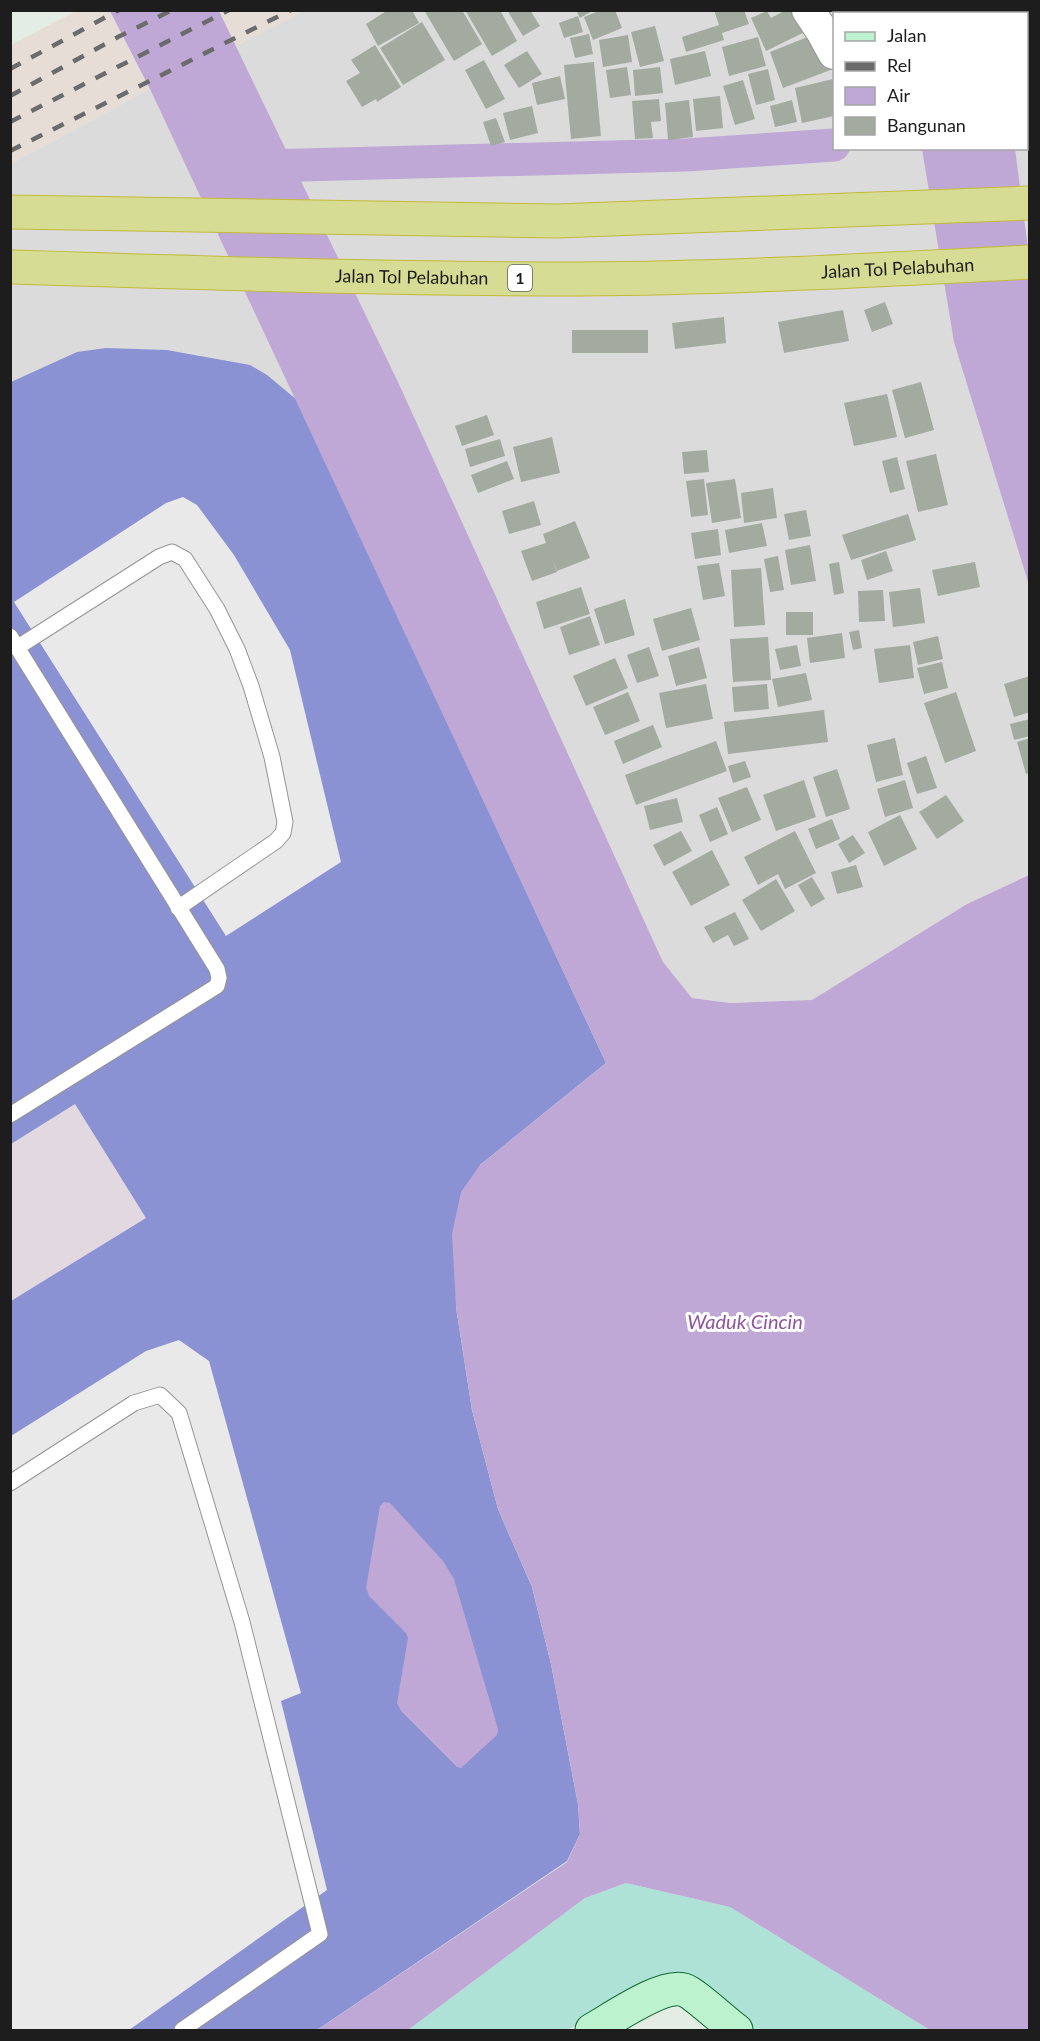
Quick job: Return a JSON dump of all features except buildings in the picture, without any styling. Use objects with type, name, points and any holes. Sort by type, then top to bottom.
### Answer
[{"type":"highway","points":[[10,212],[556,221],[1029,203]]},
{"type":"highway","name":"Jalan Tol Pelabuhan","points":[[10,267],[397,278],[582,279],[1029,262]]},
{"type":"street","points":[[808,10],[833,51]]},
{"type":"street","points":[[592,2031],[654,1995],[671,1989],[688,1992],[736,2031]]},
{"type":"lane","points":[[10,1115],[217,986],[219,978],[217,969],[178,908],[14,642],[159,557],[172,552],[185,559],[217,609],[237,650],[251,686],[272,757],[285,822],[283,833],[276,841],[178,908]]},
{"type":"lane","points":[[10,1483],[134,1403],[160,1395],[179,1413],[242,1622],[320,1934],[182,2031]]},
{"type":"shaded area","points":[[305,10],[1029,11],[1029,875],[967,904],[812,1000],[730,1003],[692,998],[663,962],[398,382],[236,46]]},
{"type":"shaded area","points":[[76,11],[305,11],[150,89],[11,164],[11,45]]},
{"type":"shaded area","points":[[150,89],[297,400],[199,355],[167,350],[106,348],[11,382],[11,164]]},
{"type":"shaded area","points":[[106,348],[167,350],[250,365],[267,375],[297,400],[606,1063],[480,1165],[456,1307],[472,1410],[498,1509],[532,1587],[551,1664],[578,1804],[580,1834],[567,1861],[317,2030],[11,2030],[11,382],[77,352]]},
{"type":"shaded area","points":[[183,497],[197,505],[234,555],[290,650],[341,862],[226,936],[14,602],[166,503]]},
{"type":"shaded area","points":[[75,1104],[146,1218],[11,1301],[11,1144]]},
{"type":"shaded area","points":[[179,1340],[209,1361],[301,1693],[281,1701],[327,1890],[129,2030],[11,2030],[11,1436],[146,1351]]},
{"type":"shaded area","points":[[626,1883],[730,1907],[930,2030],[755,2030],[696,1980],[650,1987],[567,2030],[408,2030],[585,1898]]},
{"type":"water","name":"Waduk Cincin","points":[[110,11],[219,11],[398,382],[663,962],[692,998],[730,1003],[812,1000],[967,904],[1029,875],[1029,2030],[930,2030],[730,1907],[626,1883],[585,1898],[408,2030],[317,2030],[567,1862],[580,1834],[578,1804],[551,1664],[532,1587],[498,1509],[472,1410],[456,1307],[452,1234],[461,1192],[480,1165],[606,1063],[150,89]]},
{"type":"water","points":[[1029,11],[1030,86],[1028,93],[1028,12],[992,12]]},
{"type":"water","points":[[922,150],[1015,150],[1030,264],[1029,585],[954,342]]},
{"type":"water","points":[[384,1502],[390,1503],[443,1561],[454,1579],[498,1729],[497,1735],[461,1768],[457,1767],[401,1711],[397,1703],[408,1638],[406,1633],[369,1596],[366,1588],[380,1506]]},
{"type":"waterway","points":[[264,166],[687,155],[833,145]]},
{"type":"railway","points":[[10,69],[119,10]]},
{"type":"railway","points":[[10,96],[172,10]]},
{"type":"railway","points":[[10,122],[229,10]]},
{"type":"railway","points":[[10,151],[291,10]]}]
